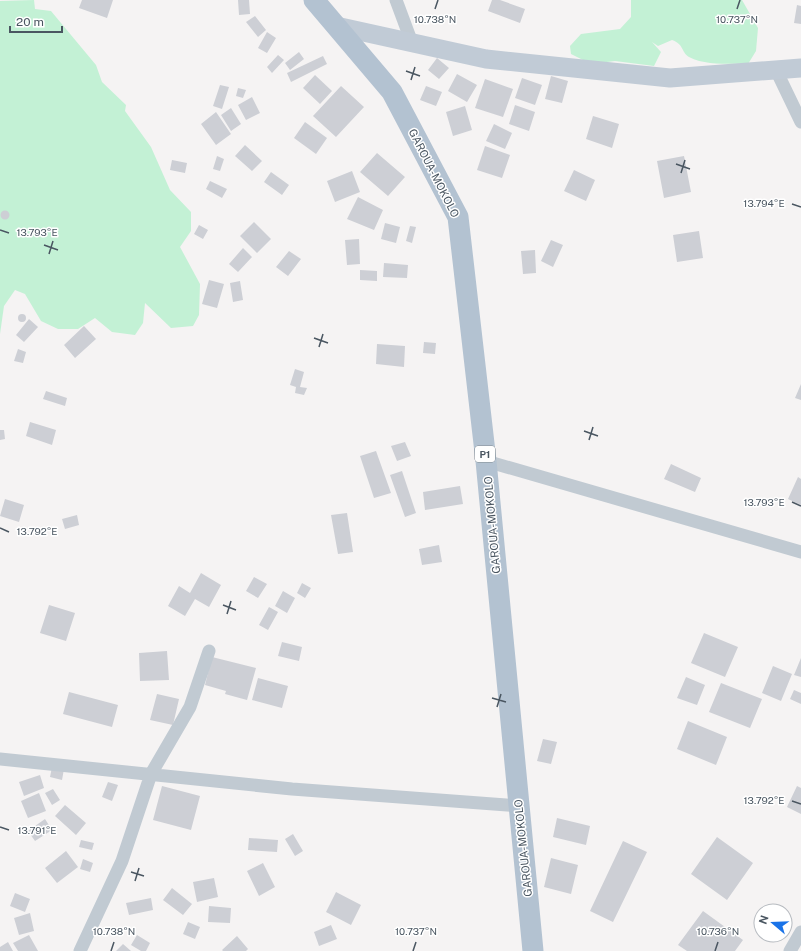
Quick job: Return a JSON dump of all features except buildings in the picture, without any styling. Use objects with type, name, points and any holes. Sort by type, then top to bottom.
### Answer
[{"type":"main road","name":"GAROUA-MOKOLO","points":[[314,0],[392,92],[458,217],[486,460],[533,951]]},
{"type":"street","points":[[396,0],[412,43]]},
{"type":"street","points":[[336,26],[486,59],[670,78],[801,68]]},
{"type":"street","points":[[776,70],[801,122]]},
{"type":"street","points":[[486,460],[801,552]]},
{"type":"street","points":[[80,951],[122,861],[151,774],[190,708],[209,651]]},
{"type":"street","points":[[0,759],[292,789],[519,806]]},
{"type":"street","points":[[790,951],[801,932]]},
{"type":"green space","points":[[34,0],[35,9],[51,11],[96,65],[102,82],[126,105],[125,111],[151,147],[170,190],[191,212],[191,231],[180,247],[200,284],[199,315],[193,326],[171,328],[145,303],[143,323],[135,335],[112,332],[95,318],[78,329],[58,329],[41,321],[25,294],[15,290],[4,306],[0,334],[0,1]]},
{"type":"green space","points":[[631,0],[742,0],[758,28],[756,51],[748,64],[718,64],[703,62],[689,57],[679,44],[672,40],[658,46],[652,42],[661,52],[654,66],[615,61],[591,64],[571,54],[570,46],[581,34],[620,29],[631,17]]}]
